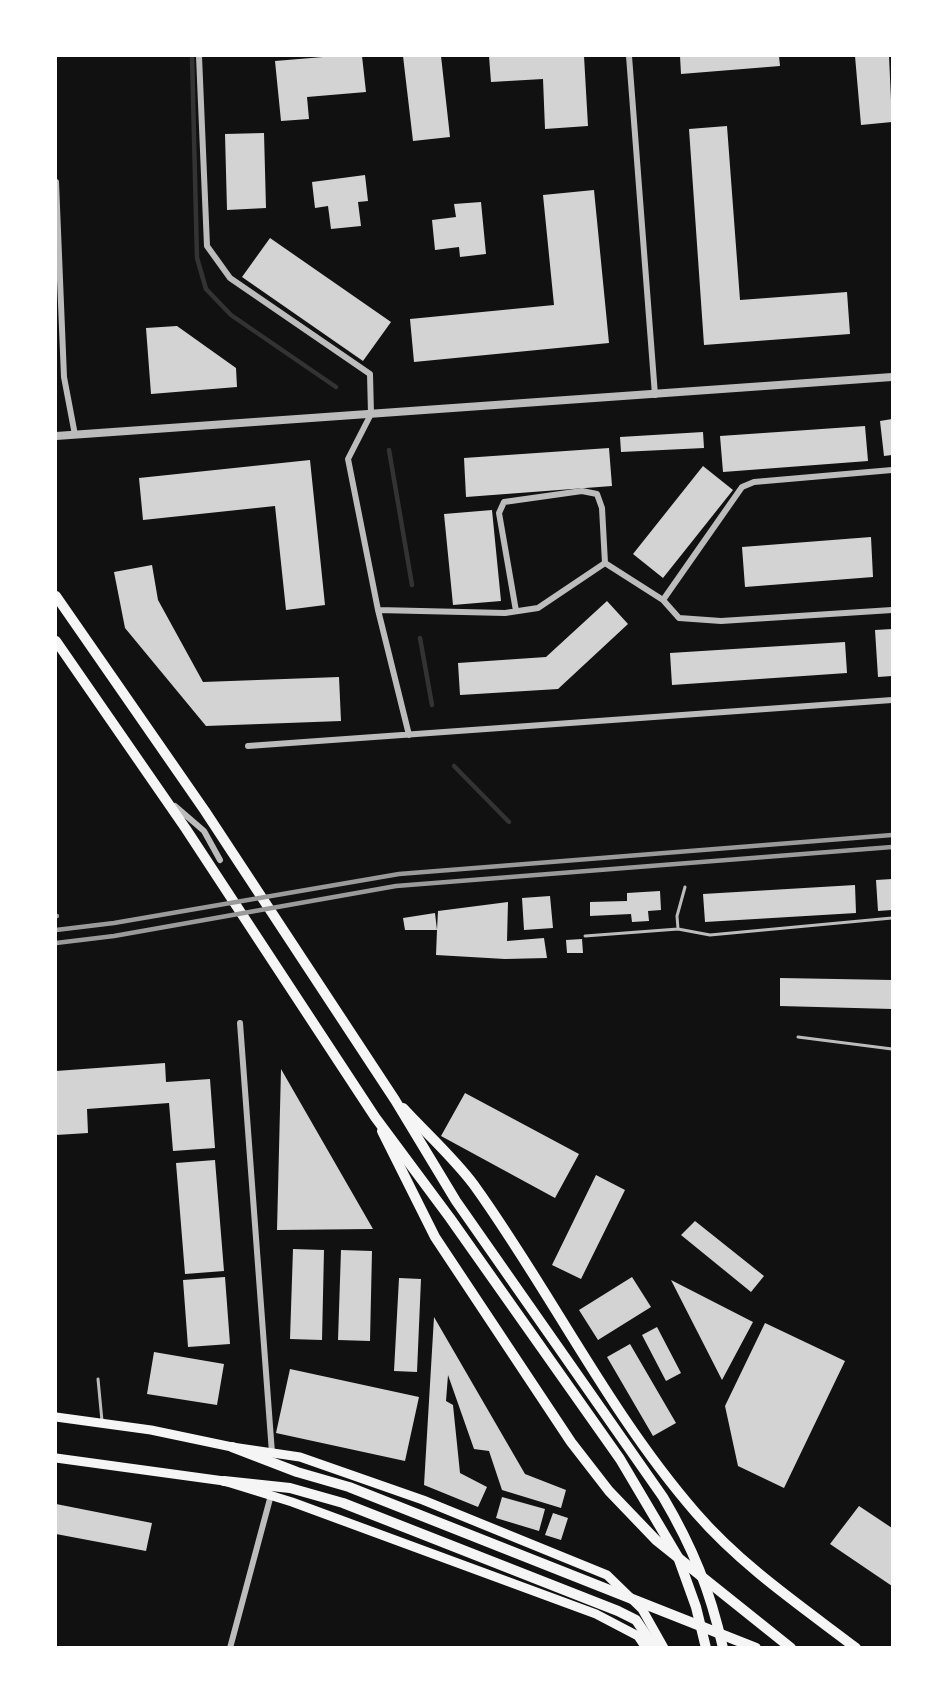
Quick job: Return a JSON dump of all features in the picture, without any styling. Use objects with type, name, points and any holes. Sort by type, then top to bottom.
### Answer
[{"type":"main road","points":[[56,596],[205,812],[395,1100],[456,1201],[657,1489],[688,1538],[715,1612],[723,1647]]},
{"type":"main road","points":[[56,641],[186,829],[375,1117],[450,1218],[620,1459],[678,1557],[696,1607],[706,1647]]},
{"type":"main road","points":[[395,1100],[472,1183],[623,1414],[696,1513],[728,1546],[771,1584],[856,1647]]},
{"type":"main road","points":[[375,1117],[435,1237],[571,1442],[609,1491],[656,1540],[791,1647]]},
{"type":"main road","points":[[56,1417],[151,1430],[232,1447],[300,1457],[423,1500],[607,1575],[642,1610],[664,1647]]},
{"type":"main road","points":[[232,1447],[297,1472],[349,1487],[756,1647]]},
{"type":"main road","points":[[56,1458],[290,1488],[343,1503],[618,1611],[636,1620],[656,1647]]},
{"type":"main road","points":[[224,1481],[596,1614],[638,1636],[646,1647]]},
{"type":"street","points":[[199,56],[207,246],[230,278],[370,374],[371,414],[348,459],[378,610],[409,735]]},
{"type":"street","points":[[629,56],[655,395]]},
{"type":"street","points":[[56,182],[64,377],[75,435]]},
{"type":"street","points":[[56,436],[892,377]]},
{"type":"street","points":[[663,600],[742,487],[754,482],[892,470]]},
{"type":"street","points":[[516,611],[499,513],[504,502],[582,491],[597,494],[602,508],[605,563]]},
{"type":"street","points":[[378,610],[516,611],[538,608],[605,563]]},
{"type":"street","points":[[605,563],[663,600],[680,618],[721,621],[892,610]]},
{"type":"street","points":[[56,649],[152,787],[204,831],[220,860]]},
{"type":"street","points":[[249,746],[892,700]]},
{"type":"street","points":[[240,1023],[272,1453]]},
{"type":"street","points":[[230,1647],[271,1496]]},
{"type":"lane","points":[[678,929],[677,916],[685,887]]},
{"type":"lane","points":[[585,936],[678,929],[710,935],[892,918]]},
{"type":"lane","points":[[798,1037],[892,1049]]},
{"type":"lane","points":[[98,1379],[102,1423]]},
{"type":"building","points":[[362,56],[366,92],[307,97],[309,119],[281,121],[275,61]]},
{"type":"building","points":[[403,56],[441,56],[450,137],[413,141]]},
{"type":"building","points":[[489,56],[584,56],[588,126],[545,129],[543,79],[491,82]]},
{"type":"building","points":[[680,56],[779,56],[780,66],[681,74]]},
{"type":"building","points":[[855,56],[889,56],[892,122],[861,125]]},
{"type":"building","points":[[727,126],[740,300],[847,292],[850,334],[704,345],[689,129]]},
{"type":"building","points":[[264,133],[266,208],[227,210],[225,134]]},
{"type":"building","points":[[365,175],[368,201],[358,202],[361,226],[331,229],[328,206],[315,208],[312,182]]},
{"type":"building","points":[[594,190],[609,343],[414,362],[410,319],[554,305],[543,195]]},
{"type":"building","points":[[481,202],[486,254],[460,257],[459,247],[435,250],[432,220],[456,217],[454,204]]},
{"type":"building","points":[[270,238],[391,322],[363,361],[242,277]]},
{"type":"building","points":[[177,326],[236,368],[237,387],[151,394],[146,328]]},
{"type":"building","points":[[892,419],[892,455],[884,456],[880,421]]},
{"type":"building","points":[[865,426],[868,461],[723,472],[720,436]]},
{"type":"building","points":[[703,432],[704,448],[621,452],[620,437]]},
{"type":"building","points":[[609,448],[612,486],[466,497],[464,458]]},
{"type":"building","points":[[310,460],[325,605],[286,610],[275,506],[143,520],[139,478]]},
{"type":"building","points":[[703,466],[733,490],[663,578],[633,554]]},
{"type":"building","points":[[492,510],[501,601],[453,605],[444,514]]},
{"type":"building","points":[[871,537],[873,577],[745,587],[742,547]]},
{"type":"building","points":[[152,565],[158,600],[203,682],[339,677],[341,721],[206,726],[125,628],[114,572]]},
{"type":"building","points":[[607,601],[628,624],[558,689],[460,695],[458,663],[546,657]]},
{"type":"building","points":[[892,629],[892,676],[878,677],[875,630]]},
{"type":"building","points":[[845,642],[847,673],[672,685],[670,653]]},
{"type":"building","points":[[892,879],[892,910],[878,911],[876,880]]},
{"type":"building","points":[[855,885],[856,913],[705,922],[703,894]]},
{"type":"building","points":[[660,891],[661,910],[648,911],[649,921],[632,922],[631,914],[590,916],[590,902],[627,901],[627,893]]},
{"type":"building","points":[[550,896],[553,928],[524,930],[522,898]]},
{"type":"building","points":[[508,902],[507,941],[544,938],[547,958],[505,959],[436,955],[438,911]]},
{"type":"building","points":[[435,913],[437,930],[405,930],[403,918]]},
{"type":"building","points":[[582,939],[583,953],[567,953],[566,940]]},
{"type":"building","points":[[780,978],[892,980],[892,1009],[780,1006]]},
{"type":"building","points":[[165,1063],[166,1082],[210,1079],[215,1148],[173,1151],[169,1103],[87,1109],[88,1133],[56,1135],[56,1071]]},
{"type":"building","points":[[281,1069],[373,1229],[277,1230]]},
{"type":"building","points":[[465,1093],[579,1154],[555,1198],[441,1136]]},
{"type":"building","points":[[215,1160],[224,1271],[185,1274],[176,1163]]},
{"type":"building","points":[[596,1175],[625,1190],[581,1279],[552,1265]]},
{"type":"building","points":[[695,1221],[764,1276],[751,1292],[681,1235]]},
{"type":"building","points":[[293,1249],[324,1250],[322,1340],[290,1339]]},
{"type":"building","points":[[341,1250],[372,1251],[370,1341],[338,1340]]},
{"type":"building","points":[[225,1277],[230,1344],[188,1347],[183,1280]]},
{"type":"building","points":[[632,1277],[651,1307],[598,1340],[579,1310]]},
{"type":"building","points":[[399,1278],[421,1279],[417,1372],[394,1371]]},
{"type":"building","points":[[671,1280],[753,1322],[722,1380]]},
{"type":"building","points":[[434,1317],[525,1474],[566,1490],[561,1508],[502,1490],[489,1451],[474,1449],[448,1375],[446,1401],[453,1405],[460,1473],[487,1487],[478,1507],[424,1485]]},
{"type":"building","points":[[765,1323],[845,1361],[784,1488],[738,1466],[725,1406]]},
{"type":"building","points":[[657,1327],[681,1373],[666,1381],[642,1335]]},
{"type":"building","points":[[630,1344],[676,1423],[653,1436],[607,1357]]},
{"type":"building","points":[[154,1352],[224,1364],[217,1405],[147,1394]]},
{"type":"building","points":[[290,1369],[419,1397],[405,1461],[276,1433]]},
{"type":"building","points":[[502,1497],[545,1509],[539,1531],[496,1518]]},
{"type":"building","points":[[56,1504],[152,1523],[146,1551],[56,1534]]},
{"type":"building","points":[[859,1506],[892,1528],[892,1586],[830,1544]]},
{"type":"building","points":[[553,1513],[568,1518],[561,1540],[545,1535]]},
{"type":"waterway","points":[[192,56],[197,258],[206,289],[231,315],[336,387]]},
{"type":"waterway","points":[[389,450],[412,585]]},
{"type":"waterway","points":[[420,638],[432,705]]},
{"type":"waterway","points":[[454,766],[509,822]]},
{"type":"railway","points":[[56,930],[114,923],[399,874],[892,835]]},
{"type":"railway","points":[[56,943],[114,936],[396,886],[892,847]]}]
